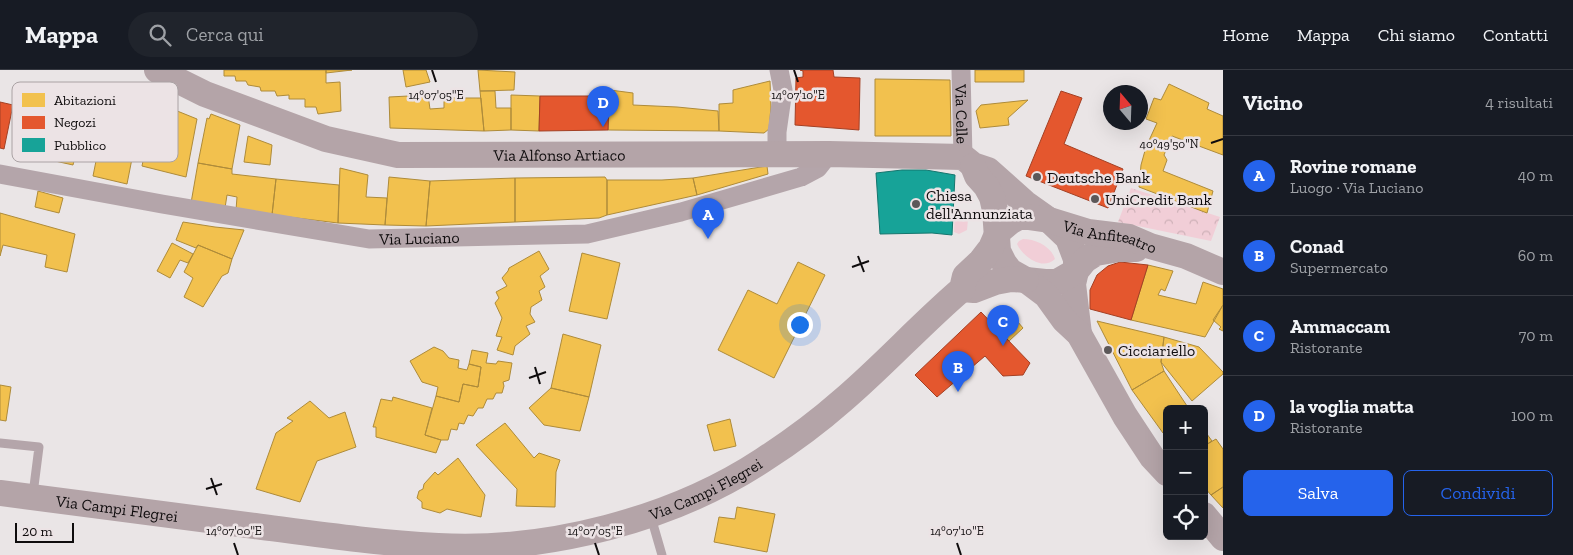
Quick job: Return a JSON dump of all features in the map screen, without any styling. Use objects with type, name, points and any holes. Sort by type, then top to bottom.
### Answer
[{"type":"main road","name":"Via Alfonso Artiaco","points":[[157,70],[205,94],[326,139],[398,155],[829,154],[968,161],[988,170],[1025,203],[1049,220]]},
{"type":"main road","points":[[968,161],[992,197],[996,210],[998,252],[1004,262],[1010,271],[1046,295],[1064,320],[1079,334],[1125,416],[1152,457],[1163,469]]},
{"type":"main road","points":[[998,232],[1010,222],[1028,217],[1049,220],[1068,238],[1076,259],[1073,284],[1079,334]]},
{"type":"main road","name":"Via Anfiteatro","points":[[1049,220],[1088,232],[1129,237],[1150,246]]},
{"type":"main road","name":"Via Campi Flegrei","points":[[0,493],[303,532],[439,546],[502,545],[560,538],[604,528],[650,515],[731,480],[791,441],[843,400],[962,289],[965,276],[981,261],[998,232]]},
{"type":"main road","points":[[1150,246],[1186,256],[1223,272]]},
{"type":"main road","name":"Via Anfiteatro","points":[[1076,271],[1085,260],[1096,253],[1150,246]]},
{"type":"main road","points":[[962,289],[974,290],[995,282],[1011,279],[1056,282],[1076,271]]},
{"type":"main road","points":[[1208,520],[1223,538]]},
{"type":"street","points":[[777,154],[777,132],[783,90],[779,70]]},
{"type":"street","name":"Via Celle","points":[[961,70],[968,161]]},
{"type":"street","name":"Via Luciano","points":[[0,174],[368,239],[587,234],[681,212],[801,177],[818,168],[829,154]]},
{"type":"lane","points":[[0,443],[39,447],[33,497]]},
{"type":"lane","points":[[650,515],[662,555]]},
{"type":"green space","points":[[1131,188],[1220,217],[1211,241],[1118,222]]},
{"type":"green space","points":[[955,209],[964,212],[968,219],[967,230],[959,234],[954,232]]},
{"type":"green space","points":[[1023,239],[1042,244],[1050,250],[1055,259],[1045,264],[1028,258],[1017,244]]},
{"type":"building: Abitazioni","points":[[224,70],[326,70],[326,83],[340,82],[341,111],[318,114],[316,107],[305,107],[305,99],[289,99],[289,95],[277,96],[275,91],[261,91],[260,87],[248,85],[246,81],[236,81],[235,76],[224,76]]},
{"type":"building: Abitazioni","points":[[326,70],[352,70],[326,73]]},
{"type":"building: Abitazioni","points":[[403,70],[426,70],[430,82],[406,87]]},
{"type":"building: Abitazioni","points":[[478,70],[515,72],[514,90],[480,91]]},
{"type":"building: Abitazioni","points":[[975,70],[1024,70],[1024,82],[975,82]]},
{"type":"building: Abitazioni","points":[[875,79],[950,80],[951,136],[875,136]]},
{"type":"building: Abitazioni","points":[[770,81],[771,107],[769,129],[764,133],[719,131],[719,104],[733,103],[733,90]]},
{"type":"building: Abitazioni","points":[[1169,84],[1209,103],[1207,109],[1223,116],[1223,155],[1172,136],[1164,155],[1167,160],[1163,171],[1213,191],[1207,213],[1139,187],[1141,165],[1146,147],[1157,123],[1148,120],[1148,114],[1154,98],[1161,100]]},
{"type":"building: Abitazioni","points":[[610,90],[633,93],[633,105],[718,111],[719,131],[608,130]]},
{"type":"building: Abitazioni","points":[[480,91],[495,91],[496,108],[511,108],[511,130],[484,131]]},
{"type":"building: Abitazioni","points":[[428,95],[430,109],[444,108],[444,98],[481,98],[484,131],[390,128],[389,97]]},
{"type":"building: Abitazioni","points":[[511,95],[540,96],[539,131],[511,130]]},
{"type":"building: Abitazioni","points":[[1028,100],[1008,118],[1009,125],[980,128],[976,111],[981,105]]},
{"type":"building: Abitazioni","points":[[178,111],[197,119],[186,177],[142,166],[143,162],[178,162]]},
{"type":"building: Abitazioni","points":[[211,114],[240,125],[232,169],[198,163],[207,118],[209,119]]},
{"type":"building: Abitazioni","points":[[248,136],[272,145],[270,165],[244,162]]},
{"type":"building: Abitazioni","points":[[60,162],[74,162],[73,165]]},
{"type":"building: Abitazioni","points":[[96,162],[131,162],[127,184],[93,176]]},
{"type":"building: Abitazioni","points":[[198,163],[232,169],[232,174],[276,179],[272,215],[236,210],[237,197],[227,195],[225,208],[191,203]]},
{"type":"building: Abitazioni","points":[[767,166],[768,174],[697,195],[693,178]]},
{"type":"building: Abitazioni","points":[[340,168],[368,175],[366,197],[387,198],[385,225],[338,223]]},
{"type":"building: Abitazioni","points":[[389,177],[430,181],[426,226],[385,225]]},
{"type":"building: Abitazioni","points":[[605,177],[607,180],[607,215],[599,218],[515,222],[515,178]]},
{"type":"building: Abitazioni","points":[[515,178],[515,222],[426,226],[430,181]]},
{"type":"building: Abitazioni","points":[[693,178],[697,195],[607,215],[607,180]]},
{"type":"building: Abitazioni","points":[[276,179],[339,185],[338,223],[272,215]]},
{"type":"building: Abitazioni","points":[[38,191],[63,198],[59,213],[35,207]]},
{"type":"building: Abitazioni","points":[[0,213],[75,234],[67,272],[45,267],[47,255],[3,245],[0,256]]},
{"type":"building: Abitazioni","points":[[183,222],[244,230],[232,259],[198,245],[196,248],[176,240]]},
{"type":"building: Abitazioni","points":[[172,243],[193,254],[188,263],[180,260],[170,278],[157,271]]},
{"type":"building: Abitazioni","points":[[198,245],[232,259],[228,273],[222,276],[203,307],[184,297],[193,278],[184,272]]},
{"type":"building: Abitazioni","points":[[539,251],[549,269],[540,276],[545,287],[539,291],[542,300],[531,307],[530,314],[535,322],[526,326],[530,334],[515,346],[513,355],[497,350],[502,337],[496,336],[502,318],[495,303],[499,298],[496,292],[507,286],[502,278],[509,268]]},
{"type":"building: Abitazioni","points":[[582,253],[620,263],[607,319],[569,311]]},
{"type":"building: Abitazioni","points":[[798,262],[825,275],[774,378],[718,350],[748,290],[777,304]]},
{"type":"building: Abitazioni","points":[[1148,265],[1173,271],[1165,291],[1161,289],[1158,295],[1196,304],[1203,282],[1223,289],[1223,305],[1205,337],[1131,320]]},
{"type":"building: Abitazioni","points":[[1223,305],[1223,331],[1219,329],[1221,327],[1213,320]]},
{"type":"building: Abitazioni","points":[[1012,315],[1023,328],[1009,341],[997,328]]},
{"type":"building: Abitazioni","points":[[1097,321],[1164,337],[1161,362],[1164,371],[1132,390]]},
{"type":"building: Abitazioni","points":[[563,334],[601,345],[589,397],[551,388]]},
{"type":"building: Abitazioni","points":[[1164,337],[1199,347],[1223,372],[1192,401],[1161,362]]},
{"type":"building: Abitazioni","points":[[434,347],[443,351],[449,358],[459,360],[458,368],[467,370],[469,364],[481,367],[478,387],[463,384],[459,402],[436,396],[438,387],[422,382],[410,361]]},
{"type":"building: Abitazioni","points":[[472,350],[488,353],[486,363],[496,364],[498,361],[512,363],[509,380],[503,382],[502,393],[496,393],[493,399],[487,399],[483,408],[478,408],[473,416],[468,415],[464,424],[459,423],[457,430],[451,429],[448,440],[425,435],[436,396],[459,402],[463,384],[478,387],[481,367],[469,364]]},
{"type":"building: Abitazioni","points":[[1164,371],[1186,405],[1163,405],[1163,433],[1132,390]]},
{"type":"building: Abitazioni","points":[[0,385],[11,387],[6,421],[0,420]]},
{"type":"building: Abitazioni","points":[[551,388],[589,397],[580,431],[544,425],[529,408]]},
{"type":"building: Abitazioni","points":[[393,397],[432,408],[425,435],[441,440],[436,453],[376,437],[376,427],[373,427],[381,399],[392,401]]},
{"type":"building: Abitazioni","points":[[310,401],[329,418],[345,412],[356,447],[317,461],[300,502],[256,489],[276,433],[293,421],[287,418]]},
{"type":"building: Abitazioni","points":[[730,419],[736,446],[714,451],[707,425]]},
{"type":"building: Abitazioni","points":[[505,423],[534,458],[539,453],[560,460],[556,472],[555,507],[516,506],[517,489],[476,445]]},
{"type":"building: Abitazioni","points":[[1208,436],[1212,441],[1208,444]]},
{"type":"building: Abitazioni","points":[[1216,439],[1223,449],[1223,487],[1211,495],[1208,492],[1208,444]]},
{"type":"building: Abitazioni","points":[[458,458],[485,495],[481,517],[447,509],[440,513],[422,508],[422,502],[417,498],[419,491],[423,489],[424,484],[435,472],[438,475]]},
{"type":"building: Abitazioni","points":[[1223,487],[1223,508],[1211,495]]},
{"type":"building: Abitazioni","points":[[737,507],[775,514],[767,552],[714,542],[719,517],[735,519]]},
{"type":"building: Negozi","points":[[800,70],[833,70],[834,77],[860,78],[859,130],[795,125],[796,78],[803,77],[803,71]]},
{"type":"building: Negozi","points":[[1061,91],[1082,98],[1064,144],[1123,169],[1108,208],[1026,176]]},
{"type":"building: Negozi","points":[[540,96],[609,96],[608,130],[539,131]]},
{"type":"building: Negozi","points":[[0,102],[12,105],[12,110],[4,149],[0,148]]},
{"type":"building: Negozi","points":[[1120,262],[1148,265],[1131,320],[1090,309],[1090,290],[1097,275],[1108,266]]},
{"type":"building: Negozi","points":[[981,312],[1030,363],[1023,375],[1003,376],[985,356],[937,397],[915,375]]},
{"type":"building: Pubblico","name":"Chiesa dell'Annunziata","points":[[926,170],[955,175],[952,235],[932,233],[880,234],[876,173]]},
{"type":"place","name":"la voglia matta","points":[[603,127]]},
{"type":"place","name":"Deutsche Bank","points":[[1037,177]]},
{"type":"place","name":"UniCredit Bank","points":[[1095,199]]},
{"type":"place","name":"Chiesa dell'Annunziata","points":[[916,204]]},
{"type":"place","name":"Rovine romane","points":[[708,239]]},
{"type":"place","name":"Ammaccam","points":[[1003,346]]},
{"type":"place","name":"Cicciariello","points":[[1108,350]]},
{"type":"place","name":"Conad","points":[[958,392]]}]
